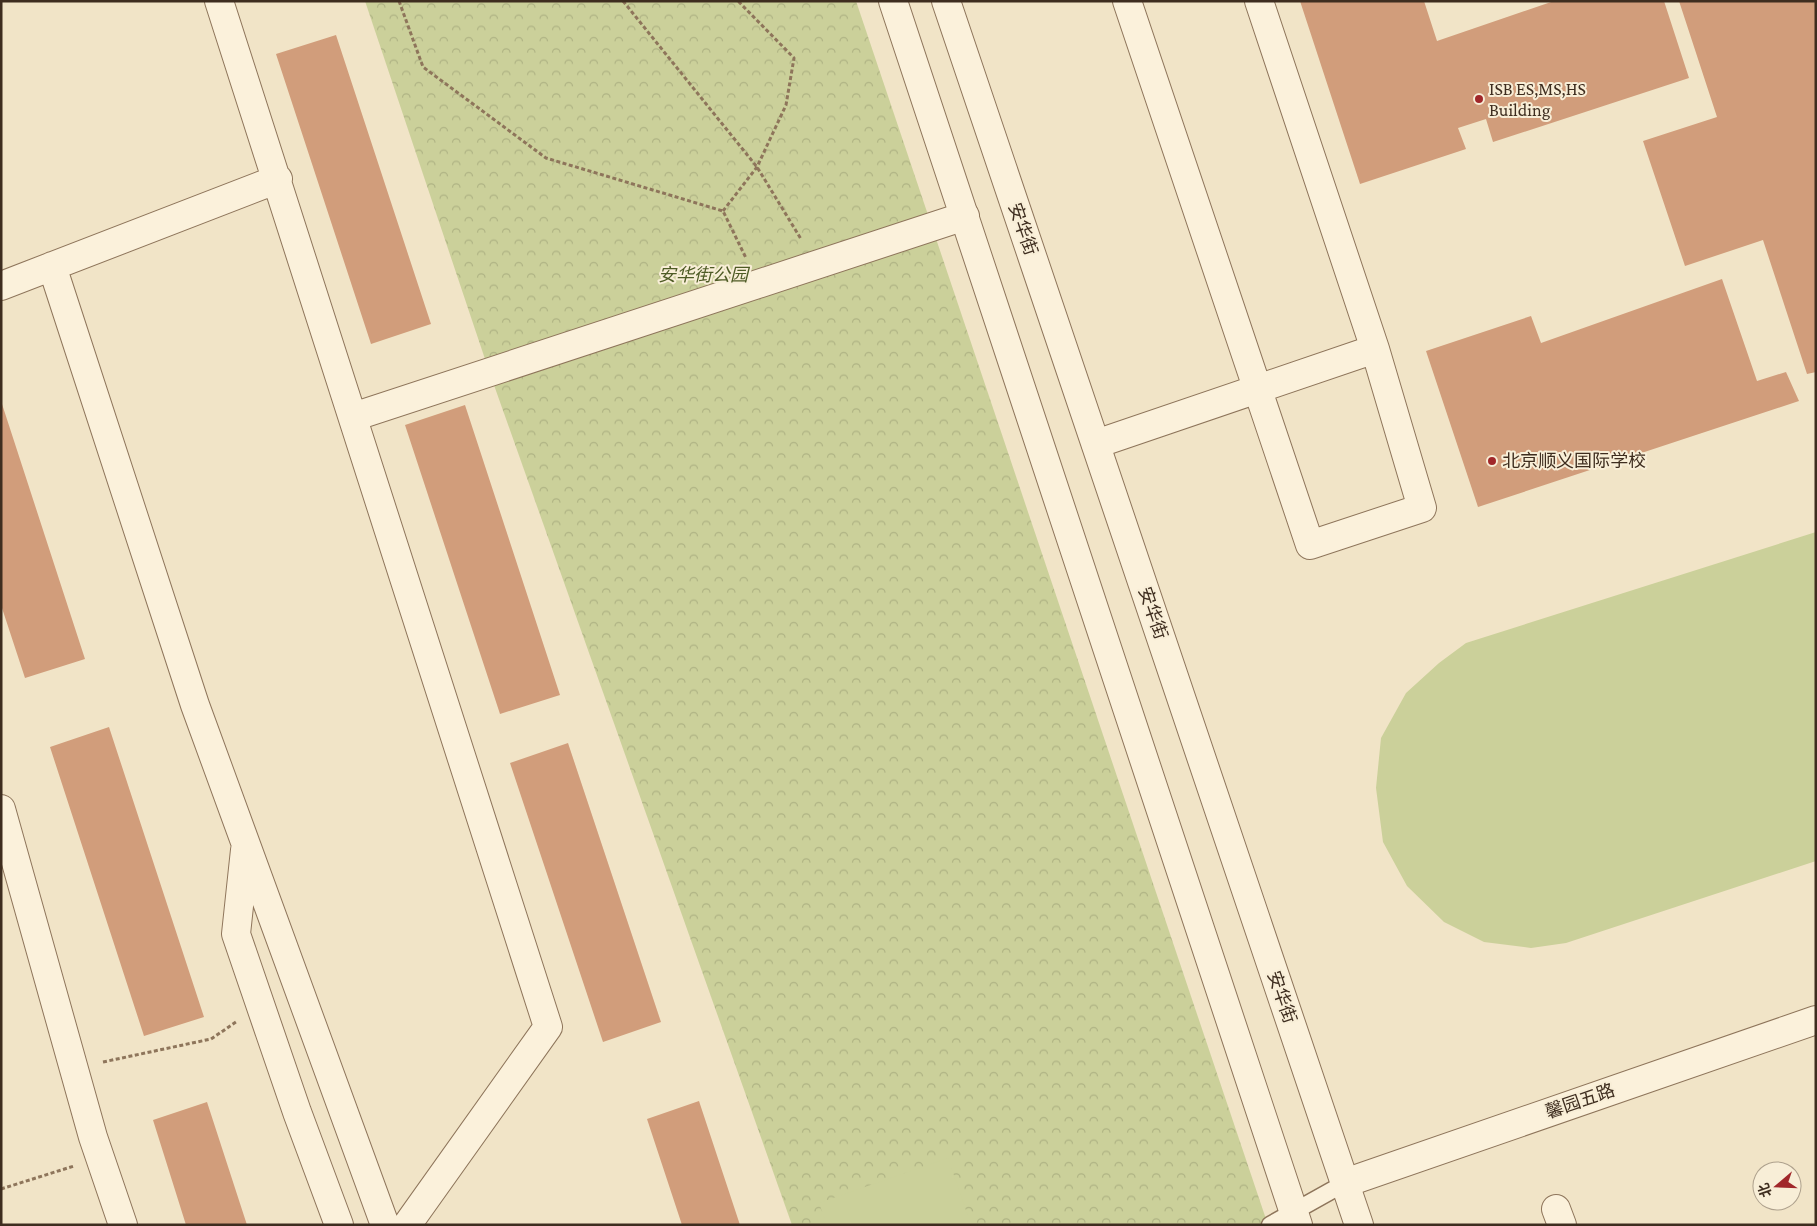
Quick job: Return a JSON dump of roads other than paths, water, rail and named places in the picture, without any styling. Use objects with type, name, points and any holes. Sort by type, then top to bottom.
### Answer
[{"type":"street","points":[[220,1],[548,1027],[407,1225]]},
{"type":"street","points":[[893,1],[1296,1218]]},
{"type":"street","name":"安华街","points":[[946,1],[1359,1225]]},
{"type":"street","points":[[1127,1],[1310,545],[1422,508],[1375,349],[1259,1]]},
{"type":"street","points":[[1,286],[278,179]]},
{"type":"street","points":[[353,417],[965,216]]},
{"type":"street","points":[[52,266],[195,705],[385,1225]]},
{"type":"street","points":[[1096,444],[1375,349]]},
{"type":"street","points":[[1,809],[100,1157],[123,1225]]},
{"type":"street","points":[[246,844],[236,934],[297,1112],[339,1225]]},
{"type":"street","name":"馨园五路","points":[[1345,1183],[1816,1020]]},
{"type":"lane","points":[[1270,1225],[1296,1218],[1345,1183]]},
{"type":"place","name":"ISB ES,MS,HS Building","points":[[1479,99]]},
{"type":"place","name":"北京顺义国际学校","points":[[1492,461]]},
{"type":"park label","name":"安华街公园","points":[[703,275]]}]
